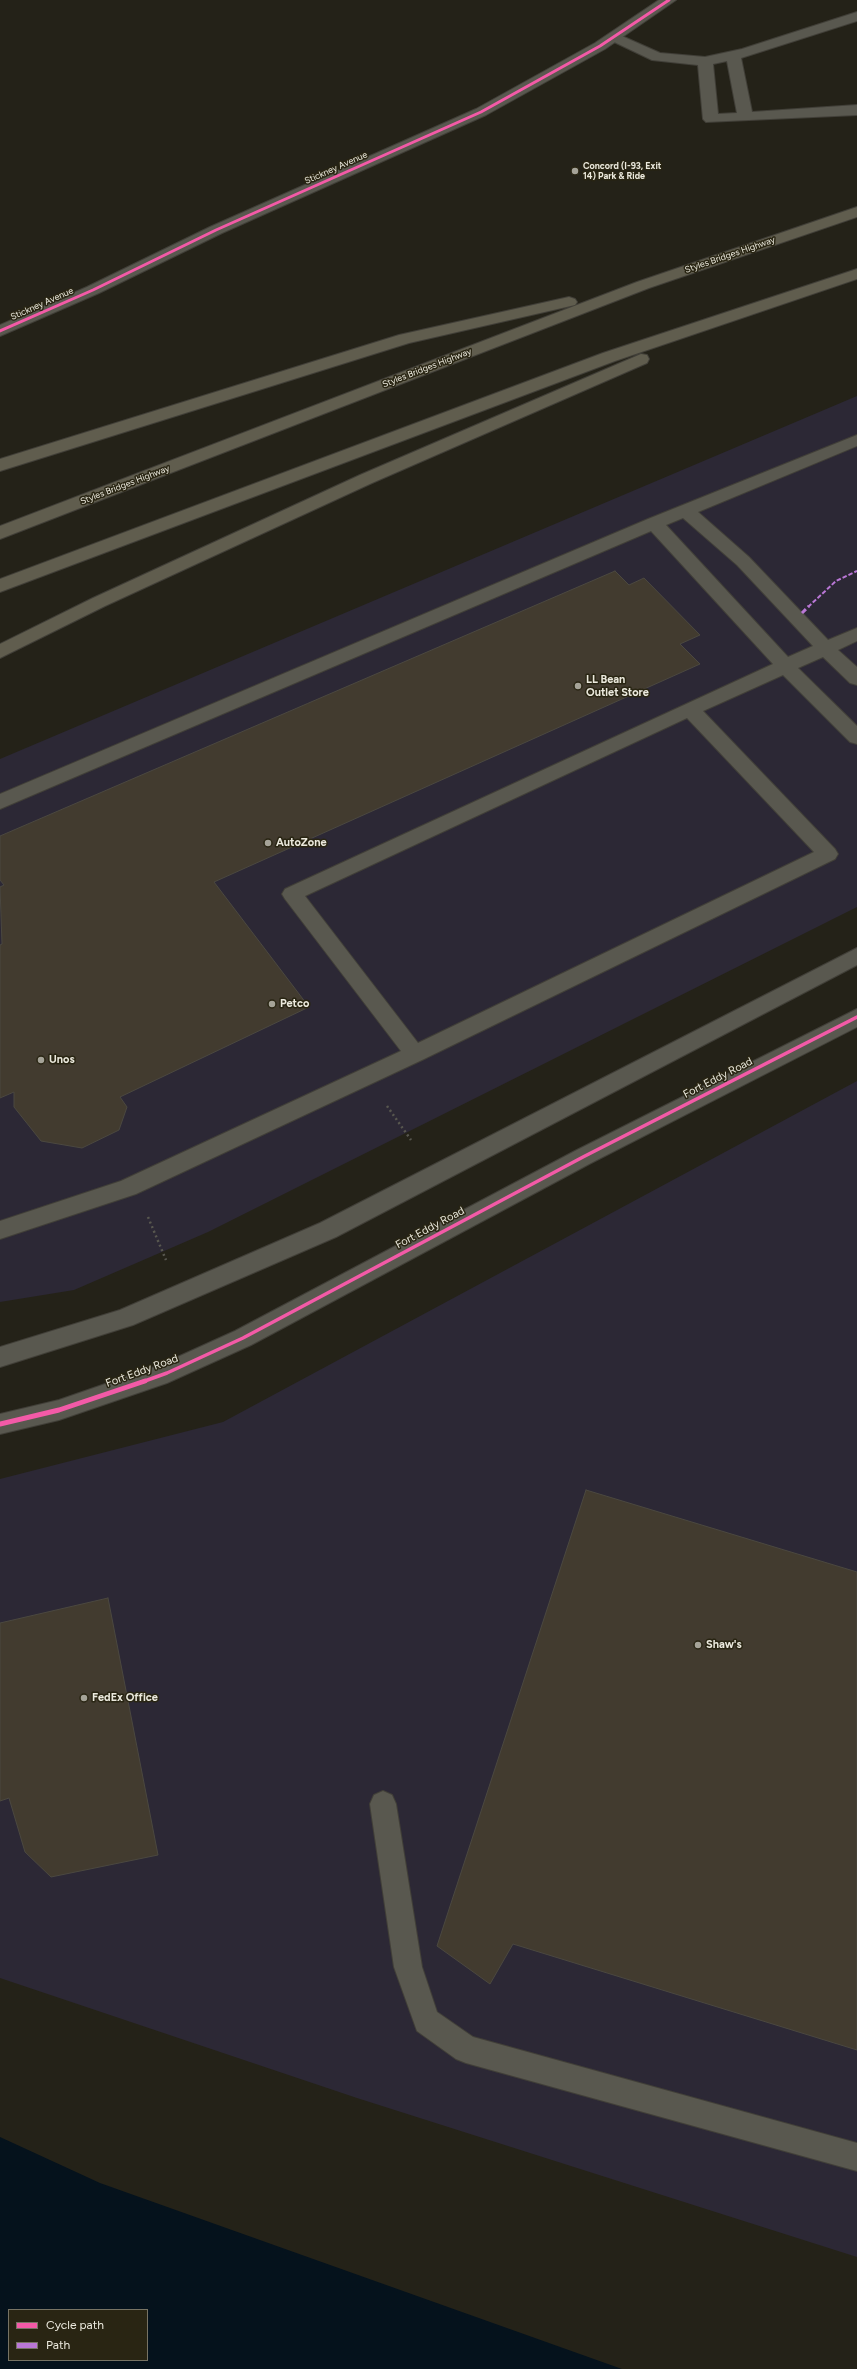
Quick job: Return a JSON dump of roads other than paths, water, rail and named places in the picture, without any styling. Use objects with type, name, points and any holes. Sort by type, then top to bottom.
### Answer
[{"type":"highway","name":"Styles Bridges Highway","points":[[0,533],[642,285],[857,212]]},
{"type":"highway","points":[[0,586],[609,356],[857,274]]},
{"type":"highway","points":[[0,465],[405,339],[642,285]]},
{"type":"highway","points":[[0,652],[99,602],[366,479],[784,297]]},
{"type":"street","name":"Stickney Avenue","points":[[0,331],[93,290],[216,230],[481,112],[614,37],[669,0]]},
{"type":"street","points":[[614,37],[657,57],[705,61],[733,56],[857,16]]},
{"type":"street","points":[[733,56],[745,116]]},
{"type":"street","points":[[705,61],[711,119],[857,110]]},
{"type":"street","points":[[0,802],[654,523],[857,440]]},
{"type":"street","points":[[686,511],[743,561],[825,648],[857,678]]},
{"type":"street","points":[[654,523],[785,666],[857,736]]},
{"type":"street","points":[[415,1054],[292,894],[690,709],[857,634]]},
{"type":"street","points":[[0,1230],[128,1188],[415,1054],[828,854],[690,709]]},
{"type":"street","points":[[0,1357],[125,1318],[328,1230],[857,956]]},
{"type":"street","name":"Fort Eddy Road","points":[[0,1424],[59,1410],[167,1373],[243,1338],[583,1157],[857,1017]]},
{"type":"street","points":[[383,1804],[408,1967],[427,2021],[466,2049],[857,2157]]},
{"type":"water","points":[[0,2137],[100,2183],[622,2369],[0,2369]]},
{"type":"place","name":"Concord (I-93, Exit 14) Park & Ride","points":[[575,171]]},
{"type":"place","name":"LL Bean Outlet Store","points":[[578,686]]},
{"type":"place","name":"AutoZone","points":[[268,843]]},
{"type":"place","name":"Petco","points":[[272,1004]]},
{"type":"place","name":"Unos","points":[[41,1060]]},
{"type":"place","name":"Shaw's","points":[[698,1645]]},
{"type":"place","name":"FedEx Office","points":[[84,1698]]}]
